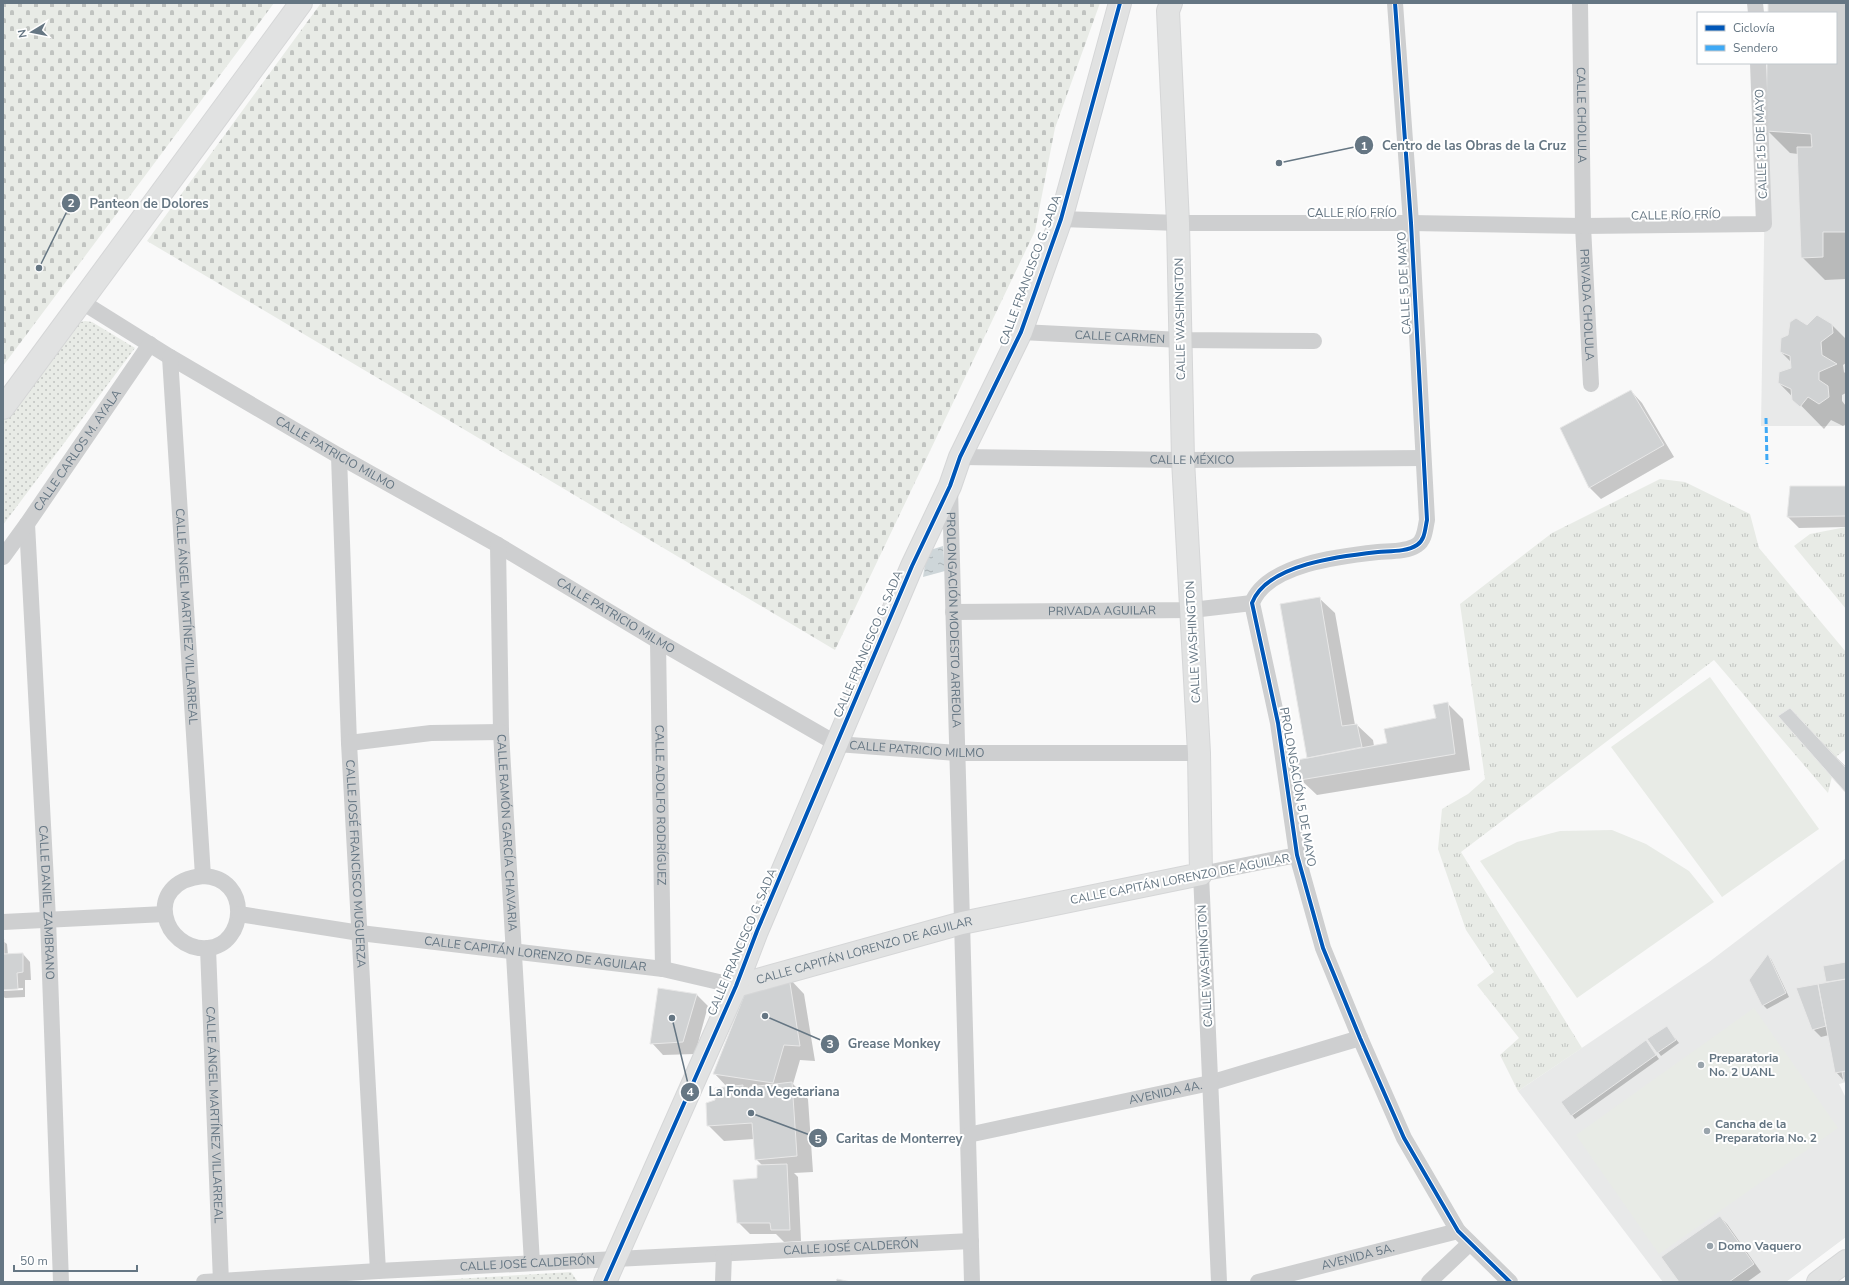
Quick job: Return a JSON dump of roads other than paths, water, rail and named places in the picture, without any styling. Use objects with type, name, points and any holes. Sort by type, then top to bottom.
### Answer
[{"type":"street","points":[[3,408],[301,3]]},
{"type":"street","name":"CALLE FRANCISCO G. SADA","points":[[605,1282],[736,986],[757,931],[912,566],[950,486],[960,457],[1021,332],[1061,219],[1120,3]]},
{"type":"street","name":"CALLE 5 DE MAYO","points":[[1252,603],[1255,594],[1267,582],[1288,571],[1344,556],[1415,547],[1424,537],[1427,520],[1412,223],[1395,3]]},
{"type":"street","name":"CALLE CHOLULA","points":[[1580,3],[1583,226]]},
{"type":"street","name":"CALLE WASHINGTON","points":[[1168,6],[1178,223],[1183,460],[1199,753],[1201,874],[1219,1282]]},
{"type":"street","name":"CALLE 15 DE MAYO","points":[[1758,64],[1764,224]]},
{"type":"street","name":"CALLE RÍO FRÍO","points":[[1061,219],[1178,223],[1412,223],[1583,226],[1764,224]]},
{"type":"street","name":"PRIVADA CHOLULA","points":[[1583,226],[1591,384]]},
{"type":"street","name":"CALLE PATRICIO MILMO","points":[[82,302],[170,357],[339,456],[498,545],[658,641],[837,744],[957,753],[1199,753]]},
{"type":"street","name":"CALLE CARMEN","points":[[1021,332],[1181,340],[1314,341]]},
{"type":"street","name":"CALLE CARLOS M. AYALA","points":[[3,557],[150,344]]},
{"type":"street","name":"CALLE ÁNGEL MARTÍNEZ VILLARREAL","points":[[170,357],[203,876]]},
{"type":"street","name":"CALLE JOSÉ FRANCISCO MUGUERZA","points":[[339,456],[349,743],[378,1271]]},
{"type":"street","name":"CALLE MÉXICO","points":[[960,457],[1183,460],[1423,458]]},
{"type":"street","name":"PROLONGACIÓN MODESTO ARREOLA","points":[[950,486],[952,612],[972,1282]]},
{"type":"street","name":"CALLE DANIEL ZAMBRANO","points":[[27,524],[48,919],[61,1282]]},
{"type":"street","name":"CALLE RAMÓN GARCÍA CHAVARIA","points":[[498,545],[501,732],[532,1263]]},
{"type":"street","name":"PRIVADA AGUILAR","points":[[952,612],[1192,610],[1252,603]]},
{"type":"street","name":"PROLONGACIÓN 5 DE MAYO","points":[[1252,603],[1278,723],[1297,855],[1323,948],[1360,1038],[1404,1138],[1458,1231],[1510,1282]]},
{"type":"street","name":"CALLE ADOLFO RODRÍGUEZ","points":[[658,641],[663,969]]},
{"type":"street","points":[[349,743],[431,733],[501,732]]},
{"type":"street","name":"CALLE CAPITÁN LORENZO DE AGUILAR","points":[[239,914],[360,934],[663,969],[736,986],[962,923],[1297,855]]},
{"type":"street","points":[[203,876],[214,876],[226,882],[236,896],[239,914],[234,931],[221,944],[208,948],[196,947],[183,941],[174,933],[167,923],[165,914],[165,901],[171,890],[181,881],[191,877],[203,876]]},
{"type":"street","points":[[3,922],[165,914]]},
{"type":"street","points":[[757,931],[757,944],[761,956],[769,966],[779,973]]},
{"type":"street","name":"CALLE ÁNGEL MARTÍNEZ VILLARREAL","points":[[208,948],[221,1282]]},
{"type":"street","name":"AVENIDA 4A.","points":[[968,1135],[1210,1083],[1360,1038]]},
{"type":"street","name":"AVENIDA 5A.","points":[[1258,1282],[1458,1231]]},
{"type":"street","name":"CALLE JOSÉ CALDERÓN","points":[[204,1282],[378,1271],[615,1260],[971,1240]]},
{"type":"street","points":[[1429,1282],[1470,1244]]},
{"type":"street","points":[[723,1282],[724,1254]]},
{"type":"street","points":[[1818,1282],[1846,1261]]},
{"type":"water","points":[[943,546],[945,571],[923,577],[927,551]]},
{"type":"place","name":"Centro de las Obras de la Cruz","points":[[1279,163]]},
{"type":"place","name":"Panteon de Dolores","points":[[39,268]]},
{"type":"place","name":"Grease Monkey","points":[[765,1016]]},
{"type":"place","name":"La Fonda Vegetariana","points":[[672,1018]]},
{"type":"place","name":"Preparatoria No. 2 UANL","points":[[1701,1065]]},
{"type":"place","name":"Caritas de Monterrey","points":[[751,1113]]},
{"type":"place","name":"Cancha de la Preparatoria No. 2","points":[[1707,1131]]},
{"type":"place","name":"Domo Vaquero","points":[[1710,1246]]}]
